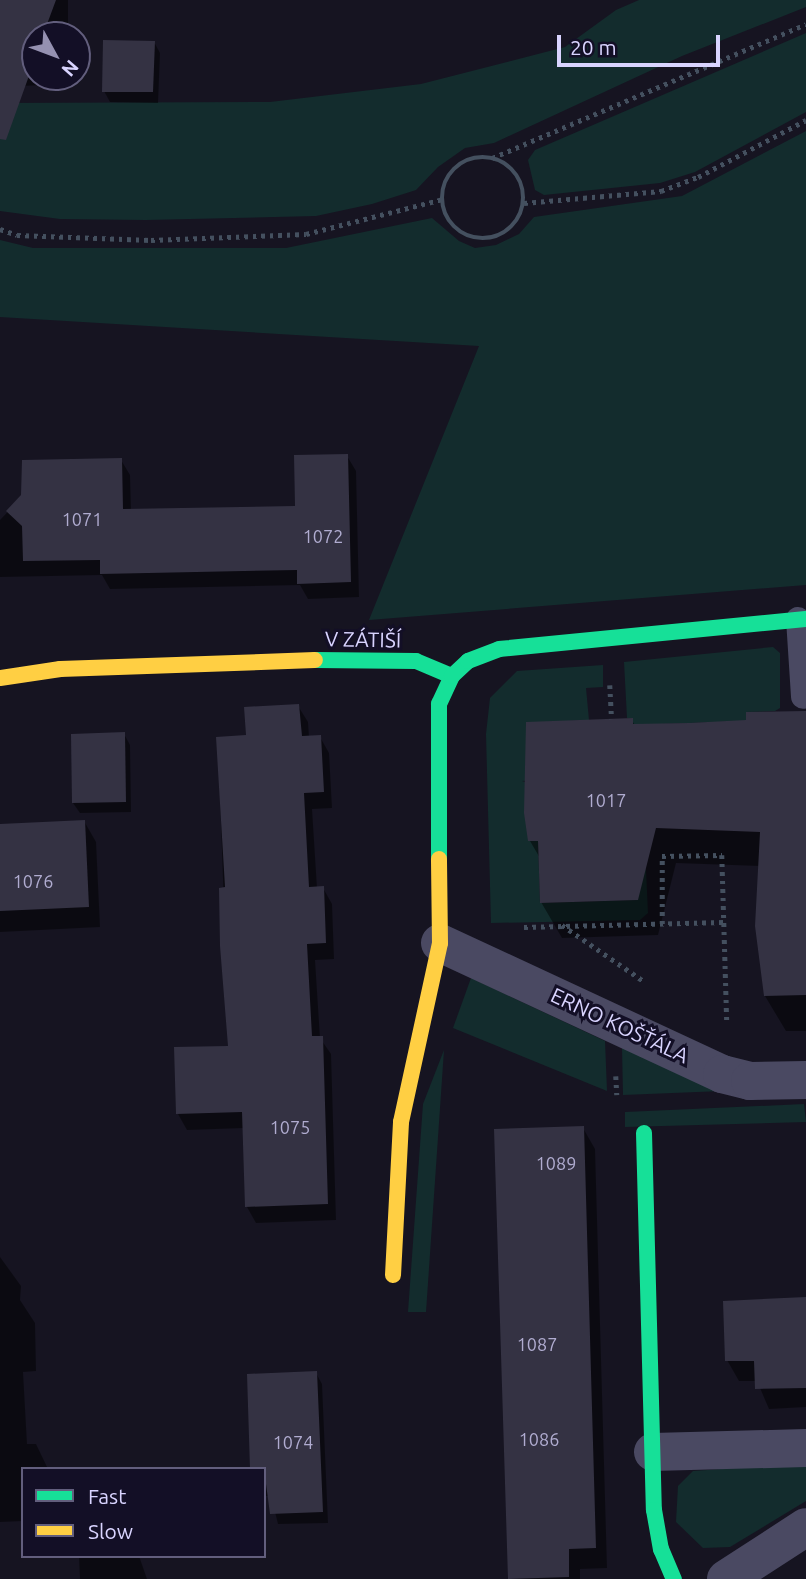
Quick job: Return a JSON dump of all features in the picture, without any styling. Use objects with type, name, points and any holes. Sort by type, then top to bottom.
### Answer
[{"type":"street","points":[[393,1275],[401,1122],[440,943],[437,726],[439,704],[452,676],[468,661],[499,649],[802,619]]},
{"type":"street","name":"V ZÁTIŠÍ","points":[[0,678],[60,669],[351,659],[416,661],[452,676]]},
{"type":"street","name":"ERNO KOŠŤÁLA","points":[[440,943],[722,1074],[750,1080],[806,1080]]},
{"type":"street","points":[[644,1133],[657,1530],[674,1579]]},
{"type":"street","points":[[653,1452],[806,1448]]},
{"type":"street","points":[[726,1579],[806,1527]]},
{"type":"lane","points":[[802,619],[803,696]]},
{"type":"path","points":[[492,158],[806,24]]},
{"type":"path","points":[[524,203],[661,191],[698,177],[806,120]]},
{"type":"path","points":[[480,157],[492,158],[513,169],[520,179],[524,203],[512,227],[488,239],[475,238],[452,225],[443,199],[444,187],[457,166],[480,157]]},
{"type":"path","points":[[0,229],[17,234],[151,240],[306,234],[443,199]]},
{"type":"path","points":[[662,923],[662,856],[722,855],[727,1038]]},
{"type":"path","points":[[511,928],[724,922]]},
{"type":"green space","points":[[639,0],[806,0],[806,7],[682,56],[494,143],[465,148],[438,167],[416,190],[372,204],[316,216],[146,220],[60,219],[0,211],[0,103],[270,102],[421,84],[565,47],[616,10]]},
{"type":"green space","points":[[806,33],[806,112],[695,172],[660,183],[544,195],[535,190],[528,160],[535,150]]},
{"type":"green space","points":[[806,131],[806,585],[369,620],[479,346],[0,317],[0,240],[33,248],[286,248],[432,218],[459,241],[475,248],[496,245],[519,234],[534,217],[682,196]]},
{"type":"green space","points":[[773,647],[780,653],[780,708],[775,711],[746,712],[746,721],[633,725],[633,718],[627,718],[624,662]]},
{"type":"green space","points":[[603,665],[603,687],[586,688],[589,720],[526,723],[536,780],[522,781],[531,784],[528,841],[538,841],[540,903],[638,900],[637,870],[646,869],[648,913],[640,920],[491,923],[486,734],[490,698],[517,671]]},
{"type":"green space","points":[[471,978],[605,1041],[607,1091],[453,1028]]},
{"type":"green space","points":[[622,1047],[722,1091],[623,1095]]},
{"type":"green space","points":[[444,1050],[426,1312],[408,1312],[423,1104]]},
{"type":"green space","points":[[804,1104],[806,1122],[625,1127],[625,1112]]},
{"type":"green space","points":[[806,1463],[806,1501],[730,1547],[703,1548],[676,1522],[678,1486],[693,1471]]},
{"type":"building","points":[[0,0],[56,0],[48,21],[21,21],[21,91],[24,91],[6,140],[0,139]]},
{"type":"building","points":[[103,40],[155,41],[153,92],[102,92]]},
{"type":"building","points":[[348,454],[351,582],[297,584],[297,570],[100,574],[100,560],[23,561],[22,526],[6,511],[21,495],[22,460],[122,458],[123,509],[295,506],[294,455]]},
{"type":"building","points":[[299,704],[302,736],[321,735],[324,792],[304,793],[309,887],[324,886],[326,943],[307,944],[312,1036],[323,1036],[328,1204],[245,1207],[242,1112],[176,1114],[174,1047],[228,1046],[220,946],[219,888],[225,887],[216,737],[246,735],[244,707]]},
{"type":"building","points":[[806,711],[806,995],[764,996],[755,926],[760,832],[656,828],[638,900],[540,903],[538,841],[528,841],[524,813],[526,722],[633,718],[633,724],[689,723],[746,720],[746,712]]},
{"type":"building","points":[[125,732],[126,802],[72,803],[71,734]]},
{"type":"building","points":[[85,820],[89,907],[0,911],[0,824]]},
{"type":"building","points":[[584,1126],[596,1548],[569,1549],[569,1577],[508,1579],[494,1129]]},
{"type":"building","points":[[806,1297],[806,1388],[755,1389],[754,1361],[725,1361],[723,1301]]},
{"type":"building","points":[[317,1371],[323,1512],[270,1514],[266,1467],[250,1467],[247,1374]]},
{"type":"traffic: fast","points":[[439,859],[439,704],[452,676],[468,661],[499,649],[806,619]]},
{"type":"traffic: fast","points":[[315,660],[416,661],[452,676]]},
{"type":"traffic: fast","points":[[644,1133],[654,1510],[661,1549],[674,1579]]},
{"type":"traffic: slow","points":[[0,678],[60,669],[315,660]]},
{"type":"traffic: slow","points":[[393,1275],[401,1122],[440,943],[439,859]]}]
